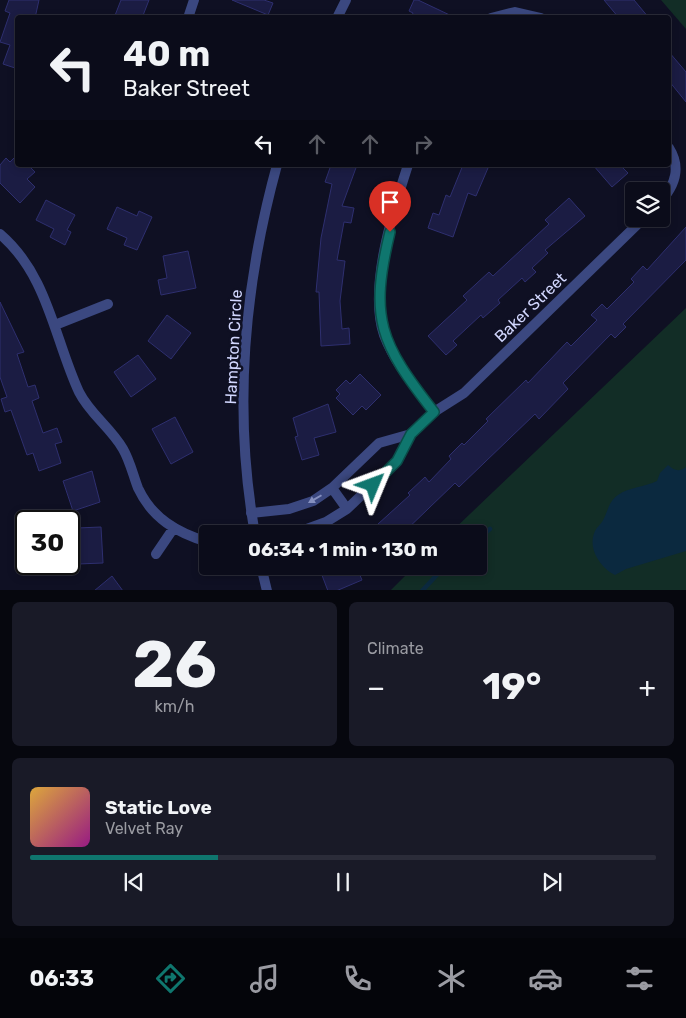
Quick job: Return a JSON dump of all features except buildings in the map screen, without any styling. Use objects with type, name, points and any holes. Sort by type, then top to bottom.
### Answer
[{"type":"street","points":[[189,15],[194,0]]},
{"type":"street","points":[[338,15],[346,0]]},
{"type":"street","points":[[503,15],[515,12],[528,15]]},
{"type":"street","points":[[670,188],[675,180],[677,171],[675,159],[671,152]]},
{"type":"street","name":"Hampton Circle","points":[[253,525],[243,406],[248,311],[255,257],[277,167]]},
{"type":"street","points":[[408,167],[381,273],[380,315],[384,333],[394,357],[434,412]]},
{"type":"street","name":"Baker Street","points":[[318,525],[347,509],[397,461],[411,434],[434,412],[464,393],[635,227]]},
{"type":"street","points":[[0,234],[25,260],[46,300],[79,392],[97,418],[120,444],[147,504],[173,529],[199,539]]},
{"type":"street","points":[[55,325],[108,304]]},
{"type":"street","name":"Baker Street","points":[[251,512],[302,506],[332,488],[379,442],[411,434]]},
{"type":"street","points":[[332,488],[347,509]]},
{"type":"street","points":[[156,554],[173,529]]},
{"type":"street","points":[[263,575],[267,590]]},
{"type":"green space","points":[[661,0],[686,0],[686,29]]},
{"type":"green space","points":[[686,308],[686,590],[391,590],[406,575],[487,575],[487,525],[458,525]]},
{"type":"water","points":[[668,465],[677,470],[686,467],[686,551],[626,569],[615,575],[604,567],[596,556],[593,544],[595,531],[615,498],[622,492],[657,481],[660,473]]},
{"type":"waterway","points":[[423,590],[437,575]]},
{"type":"route","points":[[373,485],[397,461],[411,434],[434,412],[394,357],[384,333],[380,315],[381,273],[390,232]]}]
